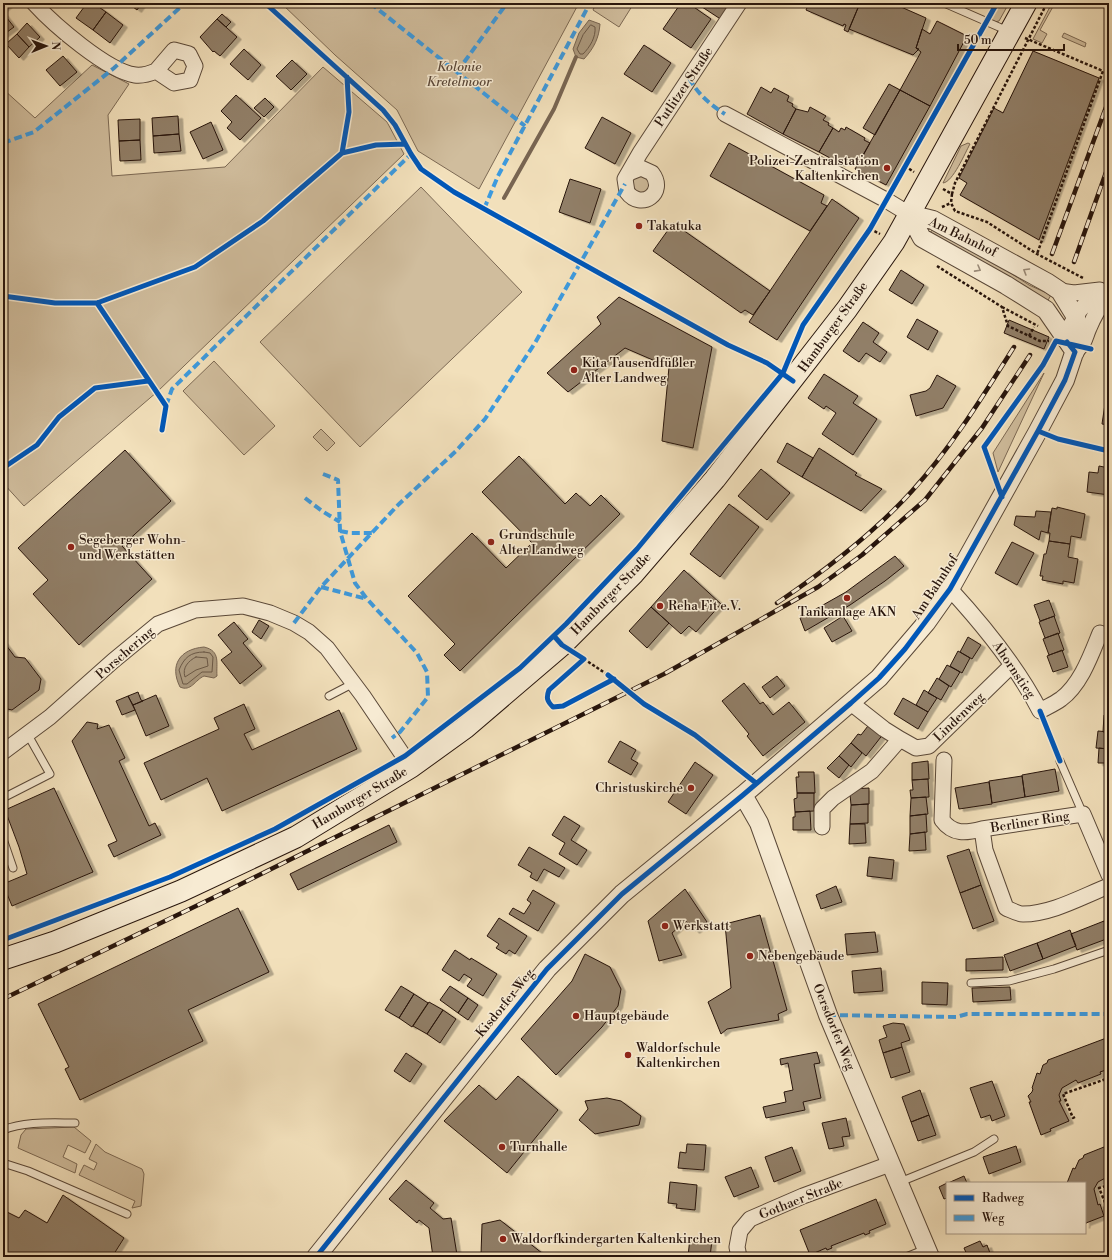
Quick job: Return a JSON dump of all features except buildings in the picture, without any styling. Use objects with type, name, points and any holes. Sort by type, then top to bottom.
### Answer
[{"type":"main road","name":"Hamburger Straße","points":[[3,959],[62,939],[181,891],[296,837],[411,767],[465,728],[562,645],[634,572],[715,479],[847,309],[894,242],[1026,3]]},
{"type":"street","points":[[34,3],[47,17],[114,68],[134,75],[145,75],[156,72]]},
{"type":"street","name":"Putlitzer Straße","points":[[631,172],[644,147],[739,3]]},
{"type":"street","points":[[725,114],[886,200],[909,214]]},
{"type":"street","name":"Am Bahnhof","points":[[909,214],[933,220],[1005,258],[1060,291],[1101,294]]},
{"type":"street","name":"Am Bahnhof","points":[[909,214],[922,238],[1006,285],[1046,310],[1070,346]]},
{"type":"street","name":"Am Bahnhof","points":[[743,795],[879,678],[900,655],[950,589],[1002,497],[1061,386],[1070,346],[1078,336],[1076,314],[1060,291]]},
{"type":"street","name":"Am Bahnhof","points":[[1046,310],[1076,314],[1101,294]]},
{"type":"street","name":"Am Bahnhof","points":[[1070,346],[1084,344],[1101,294]]},
{"type":"street","name":"Ahornstieg","points":[[950,589],[983,624],[1026,684],[1040,711],[1062,698],[1076,682],[1088,662],[1100,633]]},
{"type":"street","name":"Porschering","points":[[3,752],[28,735],[158,624],[195,610],[243,606],[270,613],[294,623],[309,632],[327,648],[354,683],[411,767]]},
{"type":"street","name":"Lindenweg","points":[[851,703],[884,729],[916,748],[929,746],[1012,665]]},
{"type":"street","points":[[822,827],[822,809],[833,798],[872,771],[900,739]]},
{"type":"street","points":[[944,760],[942,820],[947,827],[954,831],[962,832],[982,829]]},
{"type":"street","name":"Oersdorfer Weg","points":[[743,795],[759,823],[828,1016],[928,1253]]},
{"type":"street","name":"Kisdorfer Weg","points":[[316,1257],[547,968],[622,894],[743,795]]},
{"type":"street","name":"Berliner Ring","points":[[1109,875],[1083,814],[982,829],[985,850],[1006,908],[1022,914],[1035,913],[1062,905],[1109,886]]},
{"type":"street","name":"Gothaer Straße","points":[[739,1257],[737,1247],[740,1231],[750,1219],[802,1196],[890,1164]]},
{"type":"lane","points":[[944,3],[1010,31]]},
{"type":"lane","points":[[329,696],[354,683]]},
{"type":"lane","points":[[3,798],[50,774],[28,735]]},
{"type":"lane","points":[[1060,760],[1083,814]]},
{"type":"lane","points":[[3,839],[14,868]]},
{"type":"lane","points":[[971,983],[1009,980],[1054,969],[1109,950]]},
{"type":"lane","points":[[3,1130],[11,1126],[31,1124],[75,1123]]},
{"type":"lane","points":[[898,1182],[967,1155],[994,1139]]},
{"type":"lane","points":[[3,1163],[28,1171],[127,1214]]},
{"type":"lane","points":[[906,1257],[928,1253]]},
{"type":"path","points":[[1010,31],[1103,71],[1037,254]]},
{"type":"path","points":[[952,194],[951,203],[955,211],[987,222],[1037,254],[1078,274],[1101,294]]},
{"type":"path","points":[[870,229],[894,242]]},
{"type":"path","points":[[1013,245],[1016,240]]},
{"type":"path","points":[[935,264],[940,269],[995,303],[1040,327]]},
{"type":"path","points":[[995,303],[998,299]]},
{"type":"path","points":[[1002,307],[1008,326],[1040,341]]},
{"type":"path","points":[[1029,336],[1034,327]]},
{"type":"path","points":[[1002,497],[984,447],[1043,366],[1056,341],[1070,346]]},
{"type":"path","points":[[584,659],[608,675]]},
{"type":"path","points":[[1075,1117],[1073,1118],[1063,1094],[1109,1078]]},
{"type":"path","points":[[1109,1184],[1099,1188],[1109,1212]]},
{"type":"green space","name":"Kolonie Kretelmoor","points":[[281,3],[579,3],[479,189],[418,151],[397,110],[335,55]]},
{"type":"green space","points":[[596,3],[634,3],[619,27],[593,10]]},
{"type":"green space","points":[[999,3],[1009,3],[999,21],[994,22],[990,19]]},
{"type":"green space","points":[[1052,3],[1055,3],[1040,30],[1047,34],[1042,43],[1033,39]]},
{"type":"green space","points":[[1064,33],[1086,43],[1085,47],[1062,37]]},
{"type":"green space","points":[[92,65],[129,84],[108,115],[112,176],[225,167],[323,67],[387,122],[404,154],[157,392],[24,506],[3,483],[3,89],[35,118]]},
{"type":"green space","points":[[968,143],[970,144],[955,173],[951,178],[943,183],[961,146]]},
{"type":"green space","points":[[635,169],[656,178],[643,200],[626,180]]},
{"type":"green space","points":[[421,187],[522,292],[360,447],[260,342]]},
{"type":"green space","points":[[932,230],[997,264],[1029,285],[1051,295],[1047,302],[928,236]]},
{"type":"green space","points":[[214,361],[275,426],[244,455],[183,391]]},
{"type":"green space","points":[[1044,373],[998,472],[993,453]]},
{"type":"green space","points":[[321,429],[335,443],[327,451],[313,437]]},
{"type":"green space","points":[[74,1127],[91,1141],[85,1153],[68,1145],[63,1157],[77,1164],[75,1173],[18,1148],[21,1135],[26,1129]]},
{"type":"green space","points":[[96,1144],[105,1152],[142,1169],[144,1174],[141,1206],[132,1208],[135,1201],[79,1175],[84,1165],[94,1170],[97,1163],[89,1159]]},
{"type":"water","points":[[589,20],[600,24],[595,43],[591,51],[584,59],[576,57],[573,49],[579,33]]},
{"type":"water","points":[[204,647],[213,651],[215,655],[217,662],[217,676],[214,678],[204,676],[190,687],[180,687],[176,672],[176,665],[179,660],[189,651]]},
{"type":"waterway","points":[[504,198],[554,109],[576,57]]},
{"type":"railway","points":[[1052,254],[1109,99]]},
{"type":"railway","points":[[1074,262],[1109,164]]},
{"type":"railway","points":[[777,603],[813,578],[865,537],[912,491],[953,439],[1014,347]]},
{"type":"railway","points":[[3,999],[223,893],[664,674],[818,587],[862,555],[925,500],[982,428],[1030,355]]},
{"type":"marked path","points":[[3,143],[34,132],[114,68],[185,3]]},
{"type":"marked path","points":[[370,3],[525,126]]},
{"type":"marked path","points":[[457,72],[507,3]]},
{"type":"marked path","points":[[484,209],[498,176],[590,3]]},
{"type":"marked path","points":[[689,78],[704,98],[725,114]]},
{"type":"marked path","points":[[166,406],[172,389],[411,154]]},
{"type":"marked path","points":[[294,623],[321,587],[398,505],[456,451],[485,419],[535,343],[625,184]]},
{"type":"marked path","points":[[323,474],[338,480],[340,531],[355,583],[367,599],[417,653],[427,672],[428,697],[400,732],[392,738]]},
{"type":"marked path","points":[[305,498],[340,522]]},
{"type":"marked path","points":[[340,531],[350,533],[372,533]]},
{"type":"marked path","points":[[321,587],[367,599]]},
{"type":"marked path","points":[[828,1015],[956,1017],[967,1014],[1109,1014]]},
{"type":"cycle path","points":[[265,3],[383,110],[395,125],[421,169],[454,192],[728,345],[767,363],[793,381]]},
{"type":"cycle path","points":[[3,940],[170,877],[275,829],[405,756],[520,668],[566,624],[637,549],[783,373],[803,325],[870,229],[997,3]]},
{"type":"cycle path","points":[[3,296],[55,303],[97,303],[195,267],[263,221],[342,153],[349,112],[347,77]]},
{"type":"cycle path","points":[[342,153],[376,145],[405,144]]},
{"type":"cycle path","points":[[97,303],[166,406],[162,430]]},
{"type":"cycle path","points":[[1002,497],[984,447],[1043,365],[1056,341],[1091,349]]},
{"type":"cycle path","points":[[316,1257],[547,969],[622,894],[743,795],[851,703],[879,678],[905,649],[950,589],[1065,380],[1075,352],[1067,342]]},
{"type":"cycle path","points":[[3,468],[37,445],[59,417],[95,388],[148,381]]},
{"type":"cycle path","points":[[1038,431],[1058,439],[1109,451]]},
{"type":"cycle path","points":[[554,636],[562,645],[584,659],[549,690],[548,699],[549,703],[553,707],[563,706],[614,679]]},
{"type":"cycle path","points":[[608,675],[644,704],[695,735],[756,783]]},
{"type":"cycle path","points":[[1040,711],[1060,761]]},
{"type":"place","name":"Polizei-Zentralstation Kaltenkirchen","points":[[887,168]]},
{"type":"place","name":"Takatuka","points":[[639,226]]},
{"type":"place","name":"Kita Tausendfüßler Alter Landweg","points":[[574,370]]},
{"type":"place","name":"Grundschule Alter Landweg","points":[[491,542]]},
{"type":"place","name":"Segeberger Wohn- und Werkstätten","points":[[71,547]]},
{"type":"place","name":"Tankanlage AKN","points":[[847,598]]},
{"type":"place","name":"Reha Fit e.V.","points":[[660,606]]},
{"type":"place","name":"Christuskirche","points":[[691,788]]},
{"type":"place","name":"Werkstatt","points":[[665,926]]},
{"type":"place","name":"Nebengebäude","points":[[750,956]]},
{"type":"place","name":"Hauptgebäude","points":[[576,1016]]},
{"type":"place","name":"Waldorfschule Kaltenkirchen","points":[[628,1055]]},
{"type":"place","name":"Turnhalle","points":[[502,1147]]},
{"type":"place","name":"Waldorfkindergarten Kaltenkirchen","points":[[503,1239]]}]
